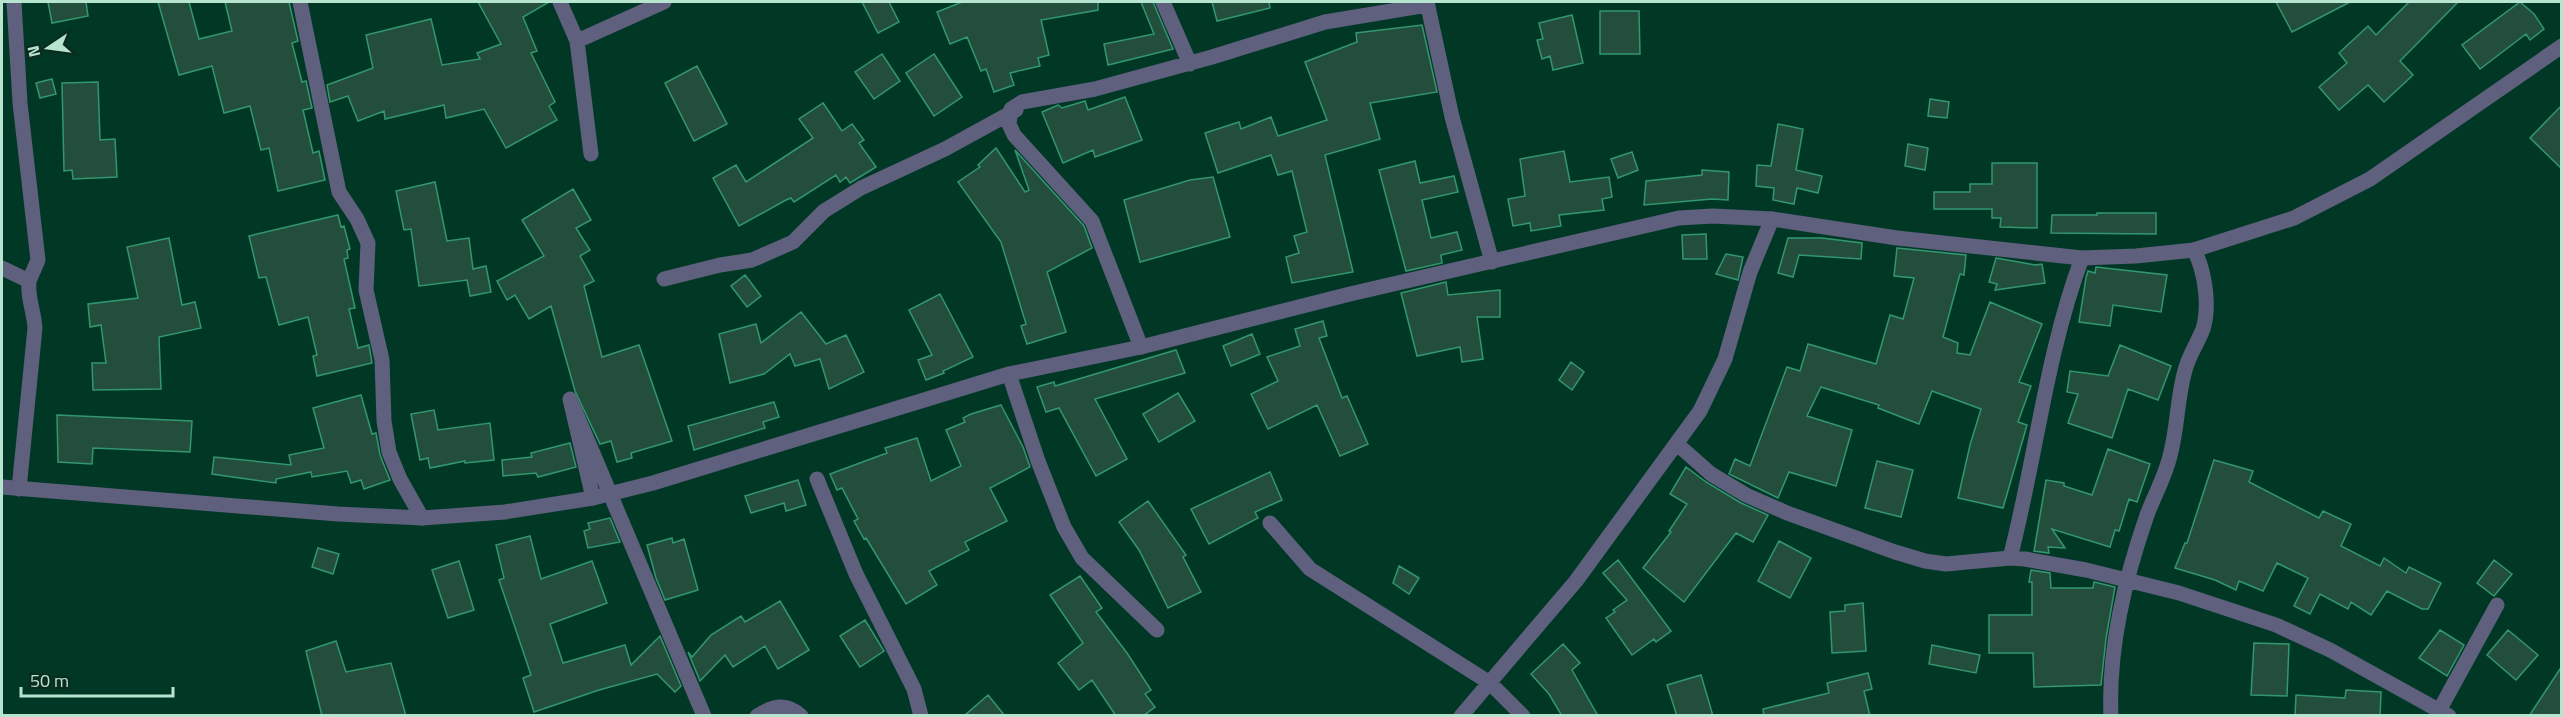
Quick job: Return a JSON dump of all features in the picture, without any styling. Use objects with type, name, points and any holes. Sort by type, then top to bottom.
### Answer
[{"type":"street","points":[[14,2],[20,103],[38,260],[29,281],[27,294],[34,312],[35,328],[19,489]]},
{"type":"street","points":[[300,2],[339,192],[357,219],[368,243],[366,290],[382,360],[384,421],[389,452],[400,479],[422,518]]},
{"type":"street","points":[[560,2],[577,41],[591,154]]},
{"type":"street","points":[[577,41],[664,2]]},
{"type":"street","points":[[1163,2],[1190,64]]},
{"type":"street","points":[[1141,347],[1092,221],[1014,135],[1008,117],[1011,110],[1022,102],[1095,89],[1190,64],[1325,22],[1427,3],[1452,117],[1492,262]]},
{"type":"street","points":[[2,487],[338,514],[422,518],[504,512],[593,498],[653,483],[1009,374],[1141,347],[1350,294],[1679,218],[1713,216],[1772,219],[1897,238],[2082,258],[2136,256],[2193,250],[2294,218],[2370,179],[2562,46]]},
{"type":"street","points":[[664,279],[720,265],[752,260],[794,242],[824,211],[861,189],[945,149],[1023,106]]},
{"type":"street","points":[[1461,716],[1576,582],[1700,411],[1725,359],[1750,272],[1772,219]]},
{"type":"street","points":[[2110,716],[2116,632],[2147,515],[2170,458],[2186,367],[2203,328],[2206,282],[2201,264],[2193,250]]},
{"type":"street","points":[[2010,558],[2022,511],[2041,405],[2068,295],[2082,258]]},
{"type":"street","points":[[2,268],[29,281]]},
{"type":"street","points":[[1009,374],[1038,461],[1064,527],[1082,558],[1157,630]]},
{"type":"street","points":[[593,498],[570,399],[704,716]]},
{"type":"street","points":[[1677,444],[1711,474],[1746,495],[1787,513],[1895,552],[1946,564],[2010,558],[2067,566],[2190,597],[2276,625],[2330,650],[2444,712],[2497,605]]},
{"type":"street","points":[[817,479],[856,574],[914,689],[921,716]]},
{"type":"street","points":[[1270,523],[1310,569],[1490,683],[1523,716]]},
{"type":"street","points":[[757,716],[775,706],[792,708],[801,716]]},
{"type":"building","points":[[48,2],[86,2],[88,16],[52,23]]},
{"type":"building","points":[[158,2],[189,2],[199,39],[232,31],[225,2],[289,2],[298,41],[292,43],[302,82],[306,81],[312,108],[303,110],[313,153],[319,151],[325,180],[278,191],[269,148],[261,150],[250,106],[224,113],[212,66],[179,75]]},
{"type":"building","points":[[478,2],[549,2],[523,17],[537,51],[531,53],[555,102],[549,106],[557,120],[506,148],[484,109],[446,118],[444,105],[385,119],[384,111],[358,121],[348,96],[330,102],[327,85],[373,68],[366,35],[431,19],[442,65],[480,59],[477,53],[501,44]]},
{"type":"building","points":[[862,2],[889,2],[899,22],[878,33]]},
{"type":"building","points":[[962,2],[1098,2],[1098,10],[1041,20],[1049,55],[1038,58],[1040,66],[1010,73],[1014,85],[994,92],[986,69],[981,71],[967,37],[950,44],[937,12]]},
{"type":"building","points":[[1141,2],[1153,2],[1173,49],[1108,65],[1104,44],[1154,34]]},
{"type":"building","points":[[1212,2],[1269,2],[1270,8],[1217,21]]},
{"type":"building","points":[[2276,2],[2350,2],[2292,32]]},
{"type":"building","points":[[2409,2],[2458,2],[2400,61],[2413,75],[2384,102],[2368,85],[2339,110],[2319,87],[2347,63],[2339,53],[2368,26],[2376,35]]},
{"type":"building","points":[[2520,2],[2534,14],[2544,29],[2530,40],[2526,34],[2480,69],[2462,45]]},
{"type":"building","points":[[1600,11],[1639,11],[1640,54],[1600,54]]},
{"type":"building","points":[[1572,15],[1583,63],[1553,70],[1550,56],[1542,59],[1537,40],[1543,39],[1539,23]]},
{"type":"building","points":[[1422,25],[1437,92],[1370,103],[1380,139],[1325,155],[1353,272],[1292,283],[1286,257],[1299,253],[1294,236],[1307,232],[1292,171],[1278,175],[1271,155],[1218,173],[1205,133],[1239,122],[1241,129],[1271,117],[1278,136],[1327,120],[1305,62],[1357,42],[1356,33]]},
{"type":"building","points":[[882,54],[900,81],[874,99],[855,72]]},
{"type":"building","points":[[934,54],[962,97],[934,116],[906,73]]},
{"type":"building","points":[[697,66],[727,124],[694,141],[665,83]]},
{"type":"building","points":[[52,79],[56,94],[40,98],[36,83]]},
{"type":"building","points":[[98,82],[100,140],[115,139],[117,177],[73,179],[72,170],[64,171],[62,83]]},
{"type":"building","points":[[1125,97],[1142,140],[1095,157],[1093,150],[1063,163],[1042,112],[1058,105],[1062,108],[1085,101],[1088,110]]},
{"type":"building","points":[[1930,99],[1949,102],[1947,118],[1928,116]]},
{"type":"building","points":[[823,103],[842,131],[852,124],[864,140],[859,143],[876,167],[850,183],[846,177],[840,182],[836,175],[794,202],[791,198],[786,200],[739,226],[713,178],[736,165],[746,182],[813,138],[799,119]]},
{"type":"building","points":[[2562,105],[2562,169],[2530,138]]},
{"type":"building","points":[[1778,124],[1803,129],[1796,170],[1822,176],[1818,193],[1797,188],[1794,204],[1773,200],[1774,188],[1756,186],[1757,165],[1771,166]]},
{"type":"building","points":[[1908,144],[1928,148],[1925,170],[1905,166]]},
{"type":"building","points":[[996,148],[1025,192],[1029,190],[1015,150],[1084,226],[1092,248],[1047,272],[1066,332],[1027,344],[1021,326],[1026,324],[1001,242],[958,182],[980,167],[978,165]]},
{"type":"building","points":[[1564,151],[1570,182],[1609,177],[1612,197],[1602,199],[1604,210],[1559,215],[1561,226],[1531,231],[1530,223],[1513,226],[1508,199],[1525,196],[1520,159]]},
{"type":"building","points":[[1632,152],[1638,170],[1618,178],[1611,159]]},
{"type":"building","points":[[1415,161],[1420,183],[1454,176],[1458,192],[1422,200],[1431,238],[1457,232],[1462,250],[1441,255],[1442,263],[1406,271],[1379,170]]},
{"type":"building","points":[[1992,163],[2037,163],[2037,228],[2000,227],[2001,218],[1992,218],[1992,209],[1934,209],[1934,192],[1970,192],[1970,184],[1992,184]]},
{"type":"building","points":[[1702,170],[1729,172],[1728,200],[1712,199],[1644,205],[1646,181],[1702,175]]},
{"type":"building","points":[[1213,177],[1230,237],[1140,262],[1124,200],[1190,180]]},
{"type":"building","points":[[435,182],[447,241],[469,238],[473,269],[486,266],[491,292],[470,296],[467,280],[419,286],[411,229],[404,230],[396,191]]},
{"type":"building","points":[[573,189],[591,220],[576,228],[590,250],[580,256],[594,281],[584,286],[602,357],[639,345],[672,441],[631,453],[632,458],[617,462],[611,441],[600,444],[575,391],[551,306],[529,319],[515,295],[507,300],[497,281],[544,256],[522,220]]},
{"type":"building","points":[[2097,213],[2156,213],[2156,234],[2051,233],[2052,215],[2097,215]]},
{"type":"building","points":[[338,215],[341,227],[344,226],[350,249],[347,250],[348,258],[344,259],[355,308],[349,309],[358,348],[369,345],[372,363],[317,376],[313,356],[317,355],[308,317],[279,325],[266,277],[259,278],[249,236]]},
{"type":"building","points":[[1706,234],[1707,259],[1683,259],[1682,235]]},
{"type":"building","points":[[169,238],[182,305],[195,302],[201,328],[159,337],[161,389],[93,390],[92,363],[106,363],[101,325],[90,327],[88,304],[138,298],[127,247]]},
{"type":"building","points":[[1788,238],[1822,238],[1862,243],[1861,259],[1799,255],[1793,277],[1778,273]]},
{"type":"building","points":[[1897,248],[1966,255],[1964,275],[1960,274],[1943,337],[1958,343],[1957,353],[1970,355],[1990,302],[2042,324],[2019,382],[2031,386],[2018,422],[2027,425],[2003,508],[1958,498],[1981,409],[1932,391],[1919,424],[1878,408],[1879,405],[1821,387],[1807,416],[1852,430],[1836,486],[1789,472],[1778,498],[1729,474],[1735,459],[1750,466],[1787,367],[1800,371],[1808,344],[1876,364],[1890,315],[1903,319],[1914,278],[1894,276]]},
{"type":"building","points":[[1726,254],[1743,257],[1738,280],[1716,274]]},
{"type":"building","points":[[1996,258],[2035,265],[2042,264],[2045,283],[1995,290],[1997,284],[1989,282]]},
{"type":"building","points":[[2096,267],[2167,275],[2161,312],[2113,305],[2110,326],[2079,322],[2088,271],[2095,273]]},
{"type":"building","points":[[745,275],[761,296],[747,307],[731,286]]},
{"type":"building","points":[[1446,282],[1448,295],[1500,290],[1500,317],[1477,317],[1483,359],[1462,362],[1460,347],[1417,356],[1401,293]]},
{"type":"building","points":[[940,294],[973,357],[926,380],[918,360],[932,355],[909,310]]},
{"type":"building","points":[[801,312],[826,344],[846,335],[864,372],[829,389],[820,359],[795,366],[790,354],[764,374],[730,383],[719,334],[756,324],[761,343]]},
{"type":"building","points":[[1323,321],[1327,336],[1319,338],[1342,398],[1347,396],[1368,444],[1340,456],[1317,405],[1268,429],[1251,394],[1278,381],[1267,357],[1300,346],[1295,329]]},
{"type":"building","points":[[1252,334],[1260,354],[1231,366],[1223,346]]},
{"type":"building","points":[[2120,345],[2171,366],[2158,400],[2128,389],[2112,438],[2068,423],[2078,394],[2067,392],[2070,371],[2108,376]]},
{"type":"building","points":[[1176,350],[1185,373],[1095,399],[1127,459],[1096,476],[1059,408],[1046,412],[1037,387],[1054,382],[1055,386]]},
{"type":"building","points":[[1571,362],[1584,372],[1572,390],[1559,380]]},
{"type":"building","points":[[1178,393],[1195,421],[1159,442],[1143,414]]},
{"type":"building","points":[[361,395],[372,434],[376,433],[380,455],[390,480],[364,489],[361,480],[351,483],[347,471],[312,477],[311,472],[276,479],[276,483],[212,474],[214,457],[291,465],[289,455],[324,448],[313,408]]},
{"type":"building","points":[[774,402],[779,417],[763,422],[765,428],[694,450],[688,426]]},
{"type":"building","points":[[1001,405],[1023,447],[1030,467],[990,488],[1007,521],[965,542],[969,550],[929,571],[937,585],[906,604],[866,538],[864,539],[854,521],[858,519],[842,488],[837,490],[830,474],[887,453],[885,448],[917,438],[931,481],[961,466],[946,430],[965,422],[963,418],[971,414]]},
{"type":"building","points":[[434,410],[438,430],[490,423],[494,460],[465,463],[465,461],[430,468],[428,458],[420,460],[411,414]]},
{"type":"building","points":[[57,415],[192,421],[190,452],[93,448],[92,464],[58,462]]},
{"type":"building","points":[[570,443],[576,467],[538,477],[536,473],[503,476],[502,460],[532,457],[531,453]]},
{"type":"building","points":[[2108,449],[2150,464],[2137,502],[2129,499],[2119,531],[2115,530],[2110,547],[2052,529],[2065,548],[2048,547],[2049,553],[2034,551],[2046,480],[2064,483],[2064,486],[2092,495]]},
{"type":"building","points":[[2214,460],[2253,471],[2249,482],[2319,518],[2323,511],[2351,524],[2341,546],[2380,566],[2384,558],[2406,573],[2409,567],[2441,583],[2428,609],[2422,609],[2387,591],[2371,615],[2351,602],[2348,609],[2320,594],[2310,614],[2294,606],[2308,578],[2277,563],[2263,591],[2239,581],[2236,590],[2215,580],[2175,568],[2185,543],[2187,543]]},
{"type":"building","points":[[1877,461],[1913,470],[1901,517],[1865,508]]},
{"type":"building","points":[[1686,467],[1741,503],[1768,515],[1753,542],[1736,533],[1684,602],[1643,568],[1671,532],[1669,531],[1687,504],[1670,494]]},
{"type":"building","points":[[1270,472],[1282,500],[1255,512],[1258,518],[1209,544],[1191,509]]},
{"type":"building","points":[[798,480],[806,505],[786,511],[784,503],[751,513],[745,496]]},
{"type":"building","points":[[1148,501],[1186,555],[1183,557],[1201,592],[1168,608],[1139,550],[1119,522]]},
{"type":"building","points":[[610,518],[620,542],[588,548],[584,531],[590,529],[588,523]]},
{"type":"building","points":[[530,536],[541,579],[592,561],[607,603],[550,624],[563,663],[625,645],[631,665],[660,636],[681,686],[675,692],[657,674],[599,690],[534,712],[523,678],[531,675],[499,580],[504,578],[496,545]]},
{"type":"building","points":[[672,538],[673,543],[684,539],[698,590],[665,600],[647,545]]},
{"type":"building","points":[[1779,541],[1811,558],[1790,598],[1758,581]]},
{"type":"building","points":[[318,548],[339,554],[333,574],[312,567]]},
{"type":"building","points":[[1618,560],[1671,631],[1656,642],[1654,639],[1632,655],[1606,618],[1627,600],[1603,573]]},
{"type":"building","points":[[2494,560],[2512,574],[2494,596],[2477,583]]},
{"type":"building","points":[[459,561],[474,610],[448,618],[432,570]]},
{"type":"building","points":[[1399,566],[1419,578],[1409,594],[1393,583]]},
{"type":"building","points":[[2031,570],[2050,573],[2051,588],[2093,588],[2094,582],[2115,587],[2101,685],[2034,687],[2033,653],[1989,653],[1989,615],[2032,615],[2032,582],[2029,582]]},
{"type":"building","points":[[1080,576],[1102,608],[1096,612],[1151,690],[1145,694],[1155,707],[1143,716],[1116,716],[1092,680],[1079,690],[1058,663],[1083,643],[1050,595]]},
{"type":"building","points":[[780,601],[809,650],[778,669],[765,646],[733,667],[725,655],[700,681],[688,652],[692,657],[711,635],[741,616],[745,622]]},
{"type":"building","points":[[1863,603],[1866,651],[1832,653],[1830,612],[1845,611],[1845,605]]},
{"type":"building","points":[[865,620],[884,651],[860,667],[840,636]]},
{"type":"building","points":[[2440,630],[2464,645],[2447,676],[2419,658]]},
{"type":"building","points":[[2508,630],[2538,655],[2516,680],[2487,655]]},
{"type":"building","points":[[336,641],[346,672],[391,663],[406,716],[322,716],[306,651]]},
{"type":"building","points":[[2254,643],[2289,644],[2287,696],[2251,695]]},
{"type":"building","points":[[1563,644],[1580,663],[1572,670],[1598,716],[1562,716],[1549,694],[1531,674]]},
{"type":"building","points":[[1932,645],[1980,655],[1976,673],[1929,664]]},
{"type":"building","points":[[2562,666],[2562,716],[2529,716]]},
{"type":"building","points":[[1868,673],[1872,689],[1864,691],[1870,716],[1764,716],[1763,709],[1829,693],[1827,683]]},
{"type":"building","points":[[1701,675],[1713,716],[1677,716],[1667,685]]},
{"type":"building","points":[[2346,690],[2381,692],[2380,716],[2295,716],[2296,695],[2345,698]]},
{"type":"building","points":[[988,695],[1005,716],[964,716]]}]
